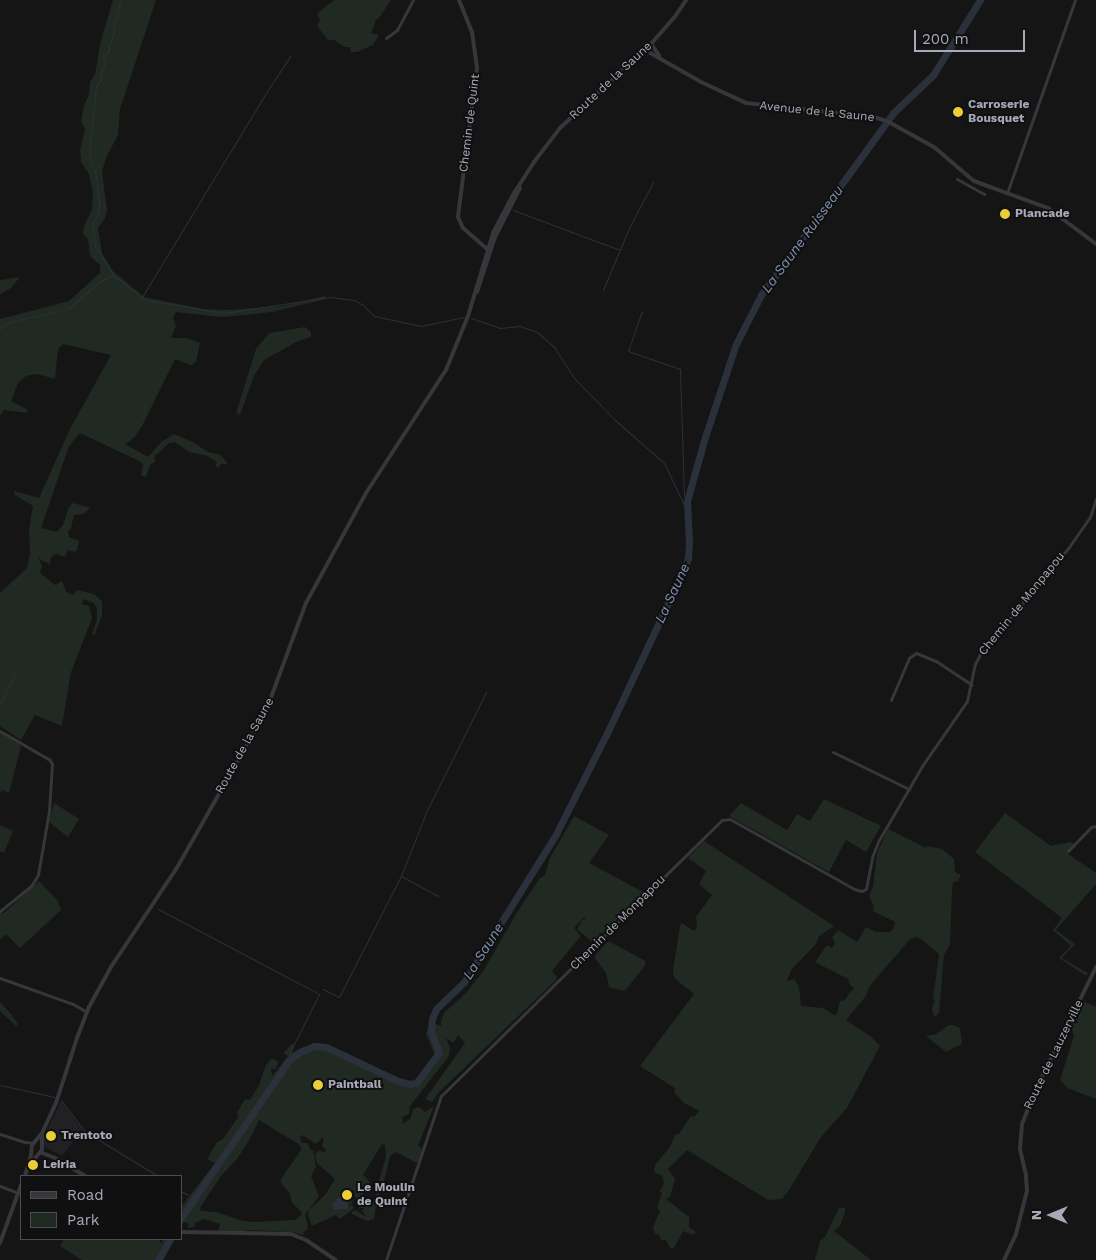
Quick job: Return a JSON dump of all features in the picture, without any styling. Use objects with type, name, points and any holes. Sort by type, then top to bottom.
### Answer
[{"type":"street","points":[[386,38],[397,30],[413,0]]},
{"type":"street","name":"Chemin de Quint","points":[[459,0],[472,32],[477,77],[458,217],[463,228],[489,248]]},
{"type":"street","name":"Route de la Saune","points":[[489,243],[506,207],[535,161],[560,128],[651,44],[671,22],[686,0]]},
{"type":"street","points":[[1007,193],[1075,0]]},
{"type":"street","name":"Avenue de la Saune","points":[[651,44],[662,59]]},
{"type":"street","name":"Avenue de la Saune","points":[[645,50],[742,102],[762,106],[881,119],[934,147],[974,181],[1055,212],[1096,244]]},
{"type":"street","name":"Route de la Saune","points":[[32,1149],[42,1133],[60,1093],[87,1012],[111,967],[178,866],[262,718],[274,693],[306,603],[371,483],[443,376],[457,346],[489,248],[535,161]]},
{"type":"street","points":[[957,179],[984,194]]},
{"type":"street","points":[[971,187],[974,181]]},
{"type":"street","points":[[478,241],[489,243],[489,248]]},
{"type":"street","name":"Chemin de Monpapou","points":[[386,1260],[442,1096],[722,820],[730,819],[862,891],[869,882],[872,857],[879,840],[909,789],[960,712],[972,685],[975,664],[980,654],[1069,547],[1090,517],[1096,499]]},
{"type":"street","points":[[891,700],[909,658],[916,653],[936,661],[972,685]]},
{"type":"street","points":[[0,730],[52,763],[49,811],[38,875],[31,886],[0,911]]},
{"type":"street","points":[[833,752],[909,789]]},
{"type":"street","points":[[1068,851],[1091,828],[1096,826]]},
{"type":"street","name":"Route de Lauzerville","points":[[1004,1260],[1016,1234],[1027,1191],[1028,1181],[1020,1148],[1022,1124],[1050,1060],[1096,967]]},
{"type":"street","points":[[0,978],[73,1004],[87,1012]]},
{"type":"street","name":"Route de la Saune","points":[[42,1133],[42,1146]]},
{"type":"street","points":[[0,1134],[42,1146],[50,1155]]},
{"type":"street","points":[[25,1142],[32,1149],[50,1155],[83,1175]]},
{"type":"street","points":[[28,1167],[42,1146]]},
{"type":"street","points":[[25,1175],[32,1149]]},
{"type":"street","points":[[0,1186],[18,1193]]},
{"type":"street","points":[[0,1243],[20,1188]]},
{"type":"street","points":[[182,1232],[291,1234],[306,1240],[336,1260]]},
{"type":"shaded area","points":[[61,1101],[82,1130],[62,1156],[45,1147],[43,1138]]},
{"type":"shaded area","points":[[344,1196],[349,1203],[348,1209],[333,1210],[332,1205],[337,1198]]},
{"type":"green space","points":[[113,0],[156,0],[120,109],[118,135],[107,156],[102,171],[107,211],[105,218],[98,228],[102,253],[113,271],[144,297],[203,309],[229,310],[283,306],[325,296],[326,299],[272,312],[235,316],[219,317],[176,312],[173,318],[176,326],[171,338],[187,338],[200,343],[196,362],[191,365],[175,359],[142,426],[134,438],[125,444],[148,457],[161,442],[174,434],[193,442],[208,452],[221,455],[228,464],[221,464],[218,468],[215,466],[217,462],[207,456],[189,452],[175,442],[169,443],[154,457],[155,462],[150,465],[146,477],[141,475],[143,465],[141,462],[80,433],[69,446],[41,528],[57,532],[63,525],[69,507],[73,503],[91,508],[83,514],[74,515],[71,528],[68,531],[69,537],[79,541],[77,550],[75,552],[68,550],[65,557],[56,554],[51,557],[50,564],[42,561],[38,556],[42,566],[40,573],[55,585],[62,581],[66,592],[74,595],[77,590],[94,594],[102,601],[102,615],[95,634],[92,636],[97,619],[97,608],[94,603],[84,599],[81,604],[89,606],[92,618],[71,672],[62,726],[35,715],[21,740],[0,726],[0,593],[27,568],[30,554],[29,530],[33,506],[15,495],[14,491],[39,498],[70,429],[111,355],[63,344],[58,349],[55,379],[37,374],[26,376],[18,383],[11,401],[28,410],[27,413],[4,410],[0,416],[0,319],[69,301],[100,273],[100,265],[90,256],[88,239],[83,234],[84,226],[92,210],[93,193],[89,174],[81,162],[80,150],[85,129],[81,122],[84,105],[89,95],[90,82],[95,75],[100,44]]},
{"type":"green space","points":[[334,0],[391,0],[376,20],[371,33],[379,35],[373,45],[357,52],[351,52],[350,47],[345,47],[334,40],[328,40],[317,26],[320,20],[317,14]]},
{"type":"green space","points":[[20,277],[11,288],[0,294],[0,280]]},
{"type":"green space","points":[[305,327],[311,332],[311,337],[298,341],[264,360],[254,376],[240,415],[236,413],[256,349],[269,333]]},
{"type":"green space","points":[[0,732],[21,746],[9,793],[2,790],[0,794]]},
{"type":"green space","points":[[824,799],[881,826],[866,852],[846,840],[829,872],[729,816],[741,803],[787,830],[797,814],[810,821]]},
{"type":"green space","points":[[54,803],[79,819],[68,837],[49,822]]},
{"type":"green space","points":[[1005,813],[1051,846],[1071,842],[1076,846],[1068,854],[1096,873],[1096,884],[1056,930],[1075,944],[1062,958],[1088,973],[1086,976],[1059,958],[1071,946],[1053,930],[1062,918],[975,852]]},
{"type":"green space","points":[[574,816],[609,835],[589,863],[645,893],[602,934],[599,931],[600,934],[596,940],[591,941],[577,929],[582,920],[586,919],[584,917],[574,928],[581,936],[552,971],[557,977],[556,980],[438,1093],[432,1102],[425,1099],[465,1043],[458,1035],[453,1043],[446,1038],[450,1048],[449,1056],[410,1106],[409,1114],[402,1117],[403,1124],[410,1119],[413,1109],[419,1107],[425,1112],[434,1106],[418,1146],[422,1148],[421,1156],[417,1163],[396,1152],[390,1156],[384,1181],[377,1198],[374,1219],[367,1221],[352,1214],[352,1212],[355,1210],[366,1217],[362,1210],[365,1208],[359,1208],[361,1201],[372,1206],[379,1189],[377,1187],[386,1157],[385,1145],[382,1144],[363,1175],[370,1182],[369,1189],[363,1193],[364,1197],[359,1200],[355,1197],[354,1190],[346,1190],[342,1194],[344,1196],[337,1198],[332,1208],[343,1210],[350,1206],[347,1198],[353,1201],[351,1204],[354,1207],[353,1209],[340,1219],[336,1215],[312,1226],[308,1215],[309,1210],[325,1195],[335,1179],[317,1163],[315,1154],[319,1150],[324,1153],[326,1150],[322,1146],[324,1139],[322,1138],[316,1144],[302,1135],[300,1137],[302,1143],[308,1143],[310,1149],[313,1150],[316,1167],[311,1176],[319,1196],[305,1215],[308,1225],[307,1230],[303,1232],[304,1235],[292,1232],[218,1231],[220,1224],[204,1219],[195,1223],[194,1227],[187,1228],[189,1224],[184,1222],[182,1224],[182,1206],[215,1163],[207,1159],[217,1142],[223,1139],[238,1117],[237,1113],[245,1099],[250,1100],[259,1085],[266,1065],[272,1058],[279,1062],[275,1069],[271,1069],[272,1076],[288,1056],[283,1053],[293,1043],[292,1053],[306,1046],[329,1046],[402,1080],[413,1082],[418,1078],[432,1059],[434,1053],[426,1034],[428,1027],[435,1024],[441,1026],[444,1013],[467,992],[484,970],[516,914],[539,879],[545,875],[550,858]],"holes":[[[259,1120],[300,1145],[301,1150],[281,1179],[281,1183],[290,1194],[292,1203],[300,1210],[302,1215],[295,1220],[243,1221],[216,1212],[201,1211],[200,1208],[220,1177],[237,1159],[248,1142]]]},
{"type":"green space","points":[[0,825],[13,831],[4,853],[0,851]]},
{"type":"green space","points":[[888,829],[926,848],[927,846],[942,849],[954,859],[955,872],[961,875],[958,881],[953,882],[950,944],[944,955],[939,1013],[936,1016],[933,1015],[932,1008],[935,1001],[933,998],[939,954],[921,939],[916,937],[910,939],[869,987],[866,996],[846,1020],[870,1036],[880,1046],[847,1108],[821,1137],[789,1190],[782,1199],[768,1200],[687,1150],[668,1169],[675,1179],[670,1197],[666,1199],[689,1217],[689,1227],[696,1232],[693,1235],[683,1231],[674,1248],[670,1248],[666,1240],[661,1240],[659,1235],[655,1234],[653,1227],[660,1211],[657,1207],[662,1194],[659,1190],[662,1189],[664,1182],[662,1176],[654,1172],[655,1165],[670,1147],[675,1135],[679,1134],[691,1116],[694,1117],[699,1111],[684,1103],[674,1092],[675,1088],[640,1066],[694,994],[674,978],[673,970],[680,926],[682,923],[694,931],[697,927],[696,917],[712,895],[699,884],[706,871],[688,858],[704,841],[834,926],[819,936],[816,944],[791,970],[787,981],[794,979],[799,987],[801,1006],[823,1008],[834,1015],[837,1014],[840,1001],[845,1000],[854,989],[848,982],[850,980],[815,962],[827,945],[832,948],[835,943],[832,938],[838,930],[857,942],[866,927],[876,932],[890,932],[894,927],[895,922],[873,911],[874,907],[869,896],[873,887],[877,853]]},
{"type":"green space","points":[[39,881],[58,901],[61,910],[20,948],[6,934],[0,940],[0,913],[4,913]]},
{"type":"green space","points":[[608,941],[644,960],[646,964],[625,991],[609,987],[606,973],[594,957]]},
{"type":"green space","points":[[1083,1001],[1096,1007],[1096,1099],[1067,1088],[1060,1080],[1074,1036],[1071,1026]]},
{"type":"green space","points":[[0,1002],[18,1024],[16,1026],[0,1011]]},
{"type":"green space","points":[[949,1025],[960,1028],[962,1044],[946,1052],[926,1036],[936,1034]]},
{"type":"green space","points":[[839,1208],[845,1208],[845,1212],[840,1226],[834,1231],[871,1260],[815,1260],[820,1241],[825,1237]]},
{"type":"green space","points":[[63,1240],[160,1240],[159,1242],[162,1243],[162,1240],[174,1240],[162,1260],[82,1260],[60,1246]]},
{"type":"waterway","points":[[120,0],[117,16],[113,23],[114,32],[109,45],[109,51],[103,56],[105,65],[100,73],[102,78],[96,87],[89,154],[96,175],[99,198],[99,213],[92,224],[95,246],[113,275],[146,300],[224,313],[330,297],[354,300],[363,305],[374,316],[421,326],[464,317]]},
{"type":"waterway","name":"La Saune","points":[[182,1217],[289,1060],[300,1052],[314,1046],[326,1047],[398,1081],[410,1084],[416,1083],[439,1053],[431,1031],[432,1019],[436,1009],[464,982],[556,834],[609,729],[684,569],[688,558],[689,543],[687,501],[705,437],[736,344],[761,295],[893,113],[933,75],[980,0]]},
{"type":"waterway","points":[[142,297],[291,55]]},
{"type":"waterway","points":[[603,290],[629,228],[653,182]]},
{"type":"waterway","points":[[513,210],[620,250]]},
{"type":"waterway","points":[[0,329],[9,322],[68,309],[99,282],[113,275]]},
{"type":"waterway","points":[[642,311],[628,351],[680,369],[684,496]]},
{"type":"waterway","points":[[471,318],[500,328],[520,326],[537,332],[554,347],[574,378],[615,420],[664,463],[688,513]]},
{"type":"waterway","points":[[0,704],[16,673]]},
{"type":"waterway","points":[[323,989],[339,997],[401,876],[427,810],[486,692]]},
{"type":"waterway","points":[[401,876],[438,896]]},
{"type":"waterway","points":[[158,909],[319,994]]},
{"type":"waterway","points":[[290,1052],[319,994]]},
{"type":"waterway","points":[[0,1085],[55,1097]]},
{"type":"waterway","points":[[61,1100],[84,1131],[156,1175]]},
{"type":"waterway","points":[[182,1192],[188,1195]]},
{"type":"waterway","name":"La Saune","points":[[158,1260],[169,1240]]},
{"type":"place","name":"Carroserie Bousquet","points":[[958,112]]},
{"type":"place","name":"Plancade","points":[[1005,214]]},
{"type":"place","name":"Paintball","points":[[318,1085]]},
{"type":"place","name":"Trentoto","points":[[51,1136]]},
{"type":"place","name":"Leiria","points":[[33,1165]]},
{"type":"place","name":"Le Moulin de Quint","points":[[347,1195]]},
{"type":"water label","name":"La Saune Ruisseau","points":[[802,239]]}]
